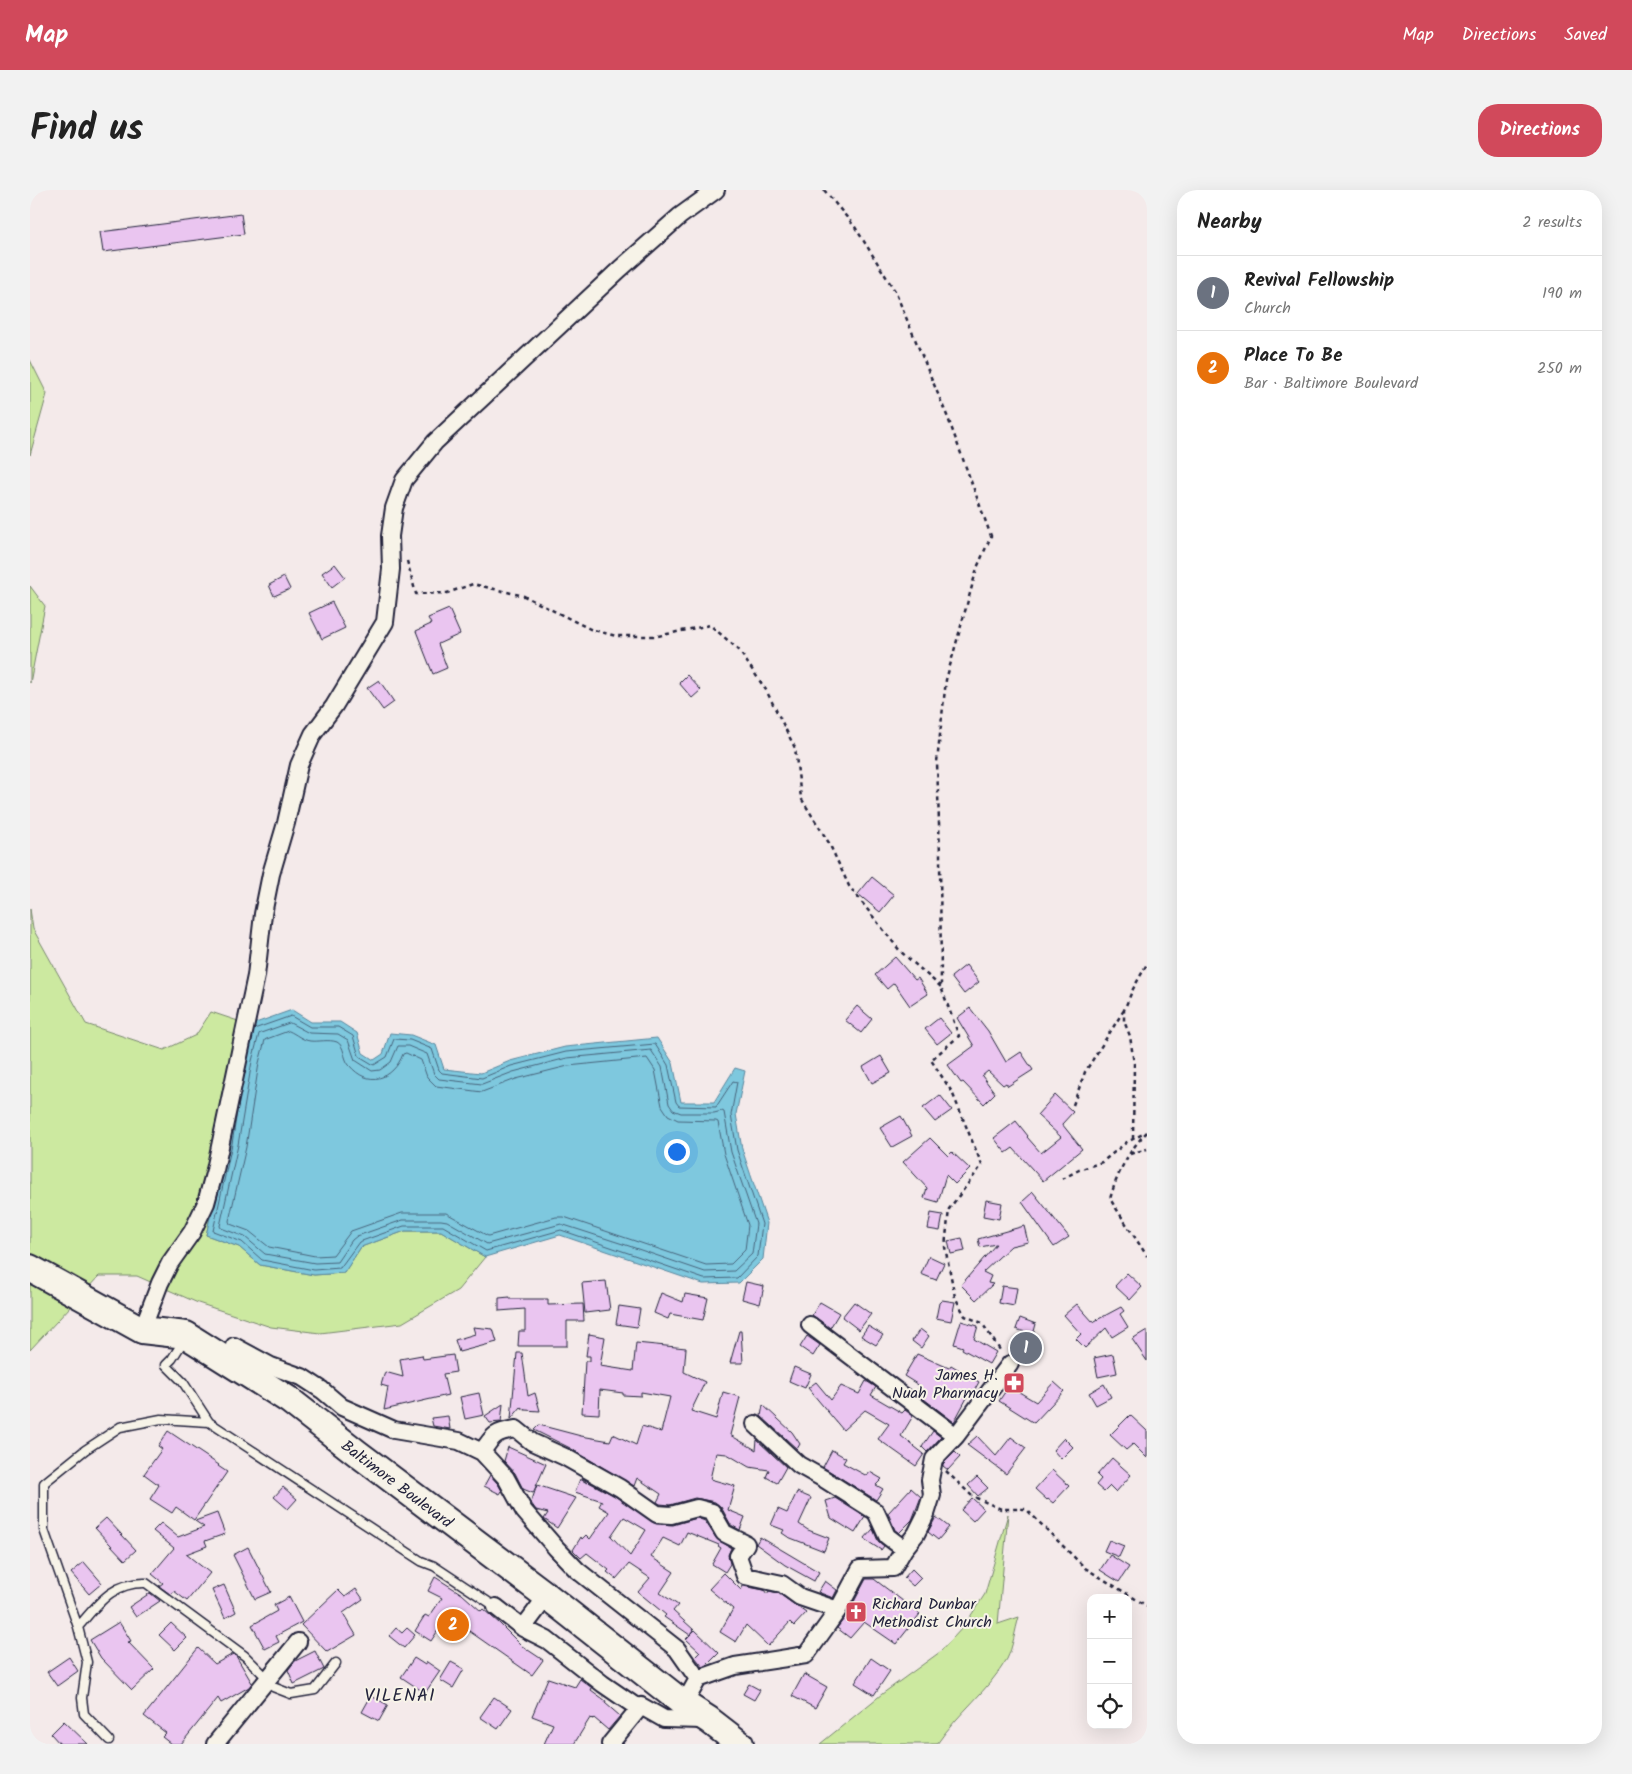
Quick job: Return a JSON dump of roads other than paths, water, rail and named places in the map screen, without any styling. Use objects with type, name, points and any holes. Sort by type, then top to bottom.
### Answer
[{"type":"highway","name":"Baltimore Boulevard","points":[[30,1268],[142,1330],[186,1335],[288,1400],[547,1596],[684,1704],[709,1720],[740,1744]]},
{"type":"street","points":[[142,1330],[160,1283],[170,1263],[192,1232],[206,1203],[215,1170],[256,976],[263,914],[271,874],[286,823],[299,765],[313,734],[344,691],[385,622],[391,569],[390,536],[394,508],[404,480],[435,442],[620,269],[680,216],[716,190]]},
{"type":"street","points":[[810,1325],[956,1436]]},
{"type":"street","points":[[234,1346],[271,1366],[302,1378],[322,1390],[342,1407],[394,1430],[460,1441],[482,1452],[506,1478],[524,1511],[556,1548],[577,1570],[677,1649],[698,1680]]},
{"type":"street","points":[[684,1704],[698,1680],[735,1666],[806,1655],[838,1610],[860,1569],[893,1568],[904,1549],[916,1534],[926,1514],[932,1495],[930,1480],[934,1459],[956,1436],[1010,1364]]},
{"type":"street","points":[[755,1424],[799,1465],[876,1512],[887,1536],[904,1549]]},
{"type":"street","points":[[482,1452],[489,1441],[500,1431],[516,1429],[532,1442],[564,1457],[620,1488],[657,1514],[671,1515],[697,1508],[712,1512],[724,1533],[746,1544],[738,1556],[746,1576],[782,1584],[800,1597],[838,1610]]},
{"type":"street","points":[[523,1628],[547,1596]]},
{"type":"street","points":[[496,1607],[523,1628],[548,1640],[603,1684],[638,1708],[641,1706],[664,1718],[709,1720]]},
{"type":"street","points":[[215,1744],[298,1642]]},
{"type":"street","points":[[610,1744],[641,1706]]},
{"type":"lane","points":[[186,1335],[172,1359],[166,1365],[183,1382],[209,1422],[496,1607]]},
{"type":"lane","points":[[109,1740],[84,1714],[82,1698],[87,1662],[78,1627],[44,1530],[44,1483],[85,1450],[120,1426],[161,1419],[209,1422]]},
{"type":"lane","points":[[78,1627],[107,1594],[133,1582],[146,1583],[246,1656],[273,1687],[291,1694],[315,1690],[336,1663]]},
{"type":"water","points":[[292,1010],[311,1022],[340,1022],[357,1033],[363,1053],[374,1060],[383,1054],[390,1033],[411,1035],[436,1045],[444,1069],[481,1073],[510,1061],[565,1047],[657,1038],[673,1063],[681,1102],[714,1102],[735,1068],[745,1071],[736,1114],[742,1149],[767,1223],[763,1259],[739,1283],[703,1284],[560,1235],[485,1257],[441,1231],[405,1231],[361,1247],[344,1273],[314,1275],[260,1265],[239,1247],[206,1235],[227,1143],[250,1025]]},
{"type":"place","name":"Revival Fellowship","points":[[1026,1348]]},
{"type":"place","name":"James H. Nuah Pharmacy","points":[[1014,1383]]},
{"type":"place","name":"Richard Dunbar Methodist Church","points":[[856,1612]]},
{"type":"place","name":"Place To Be","points":[[453,1625]]},
{"type":"district","name":"VILENAI","points":[[400,1695]]}]
